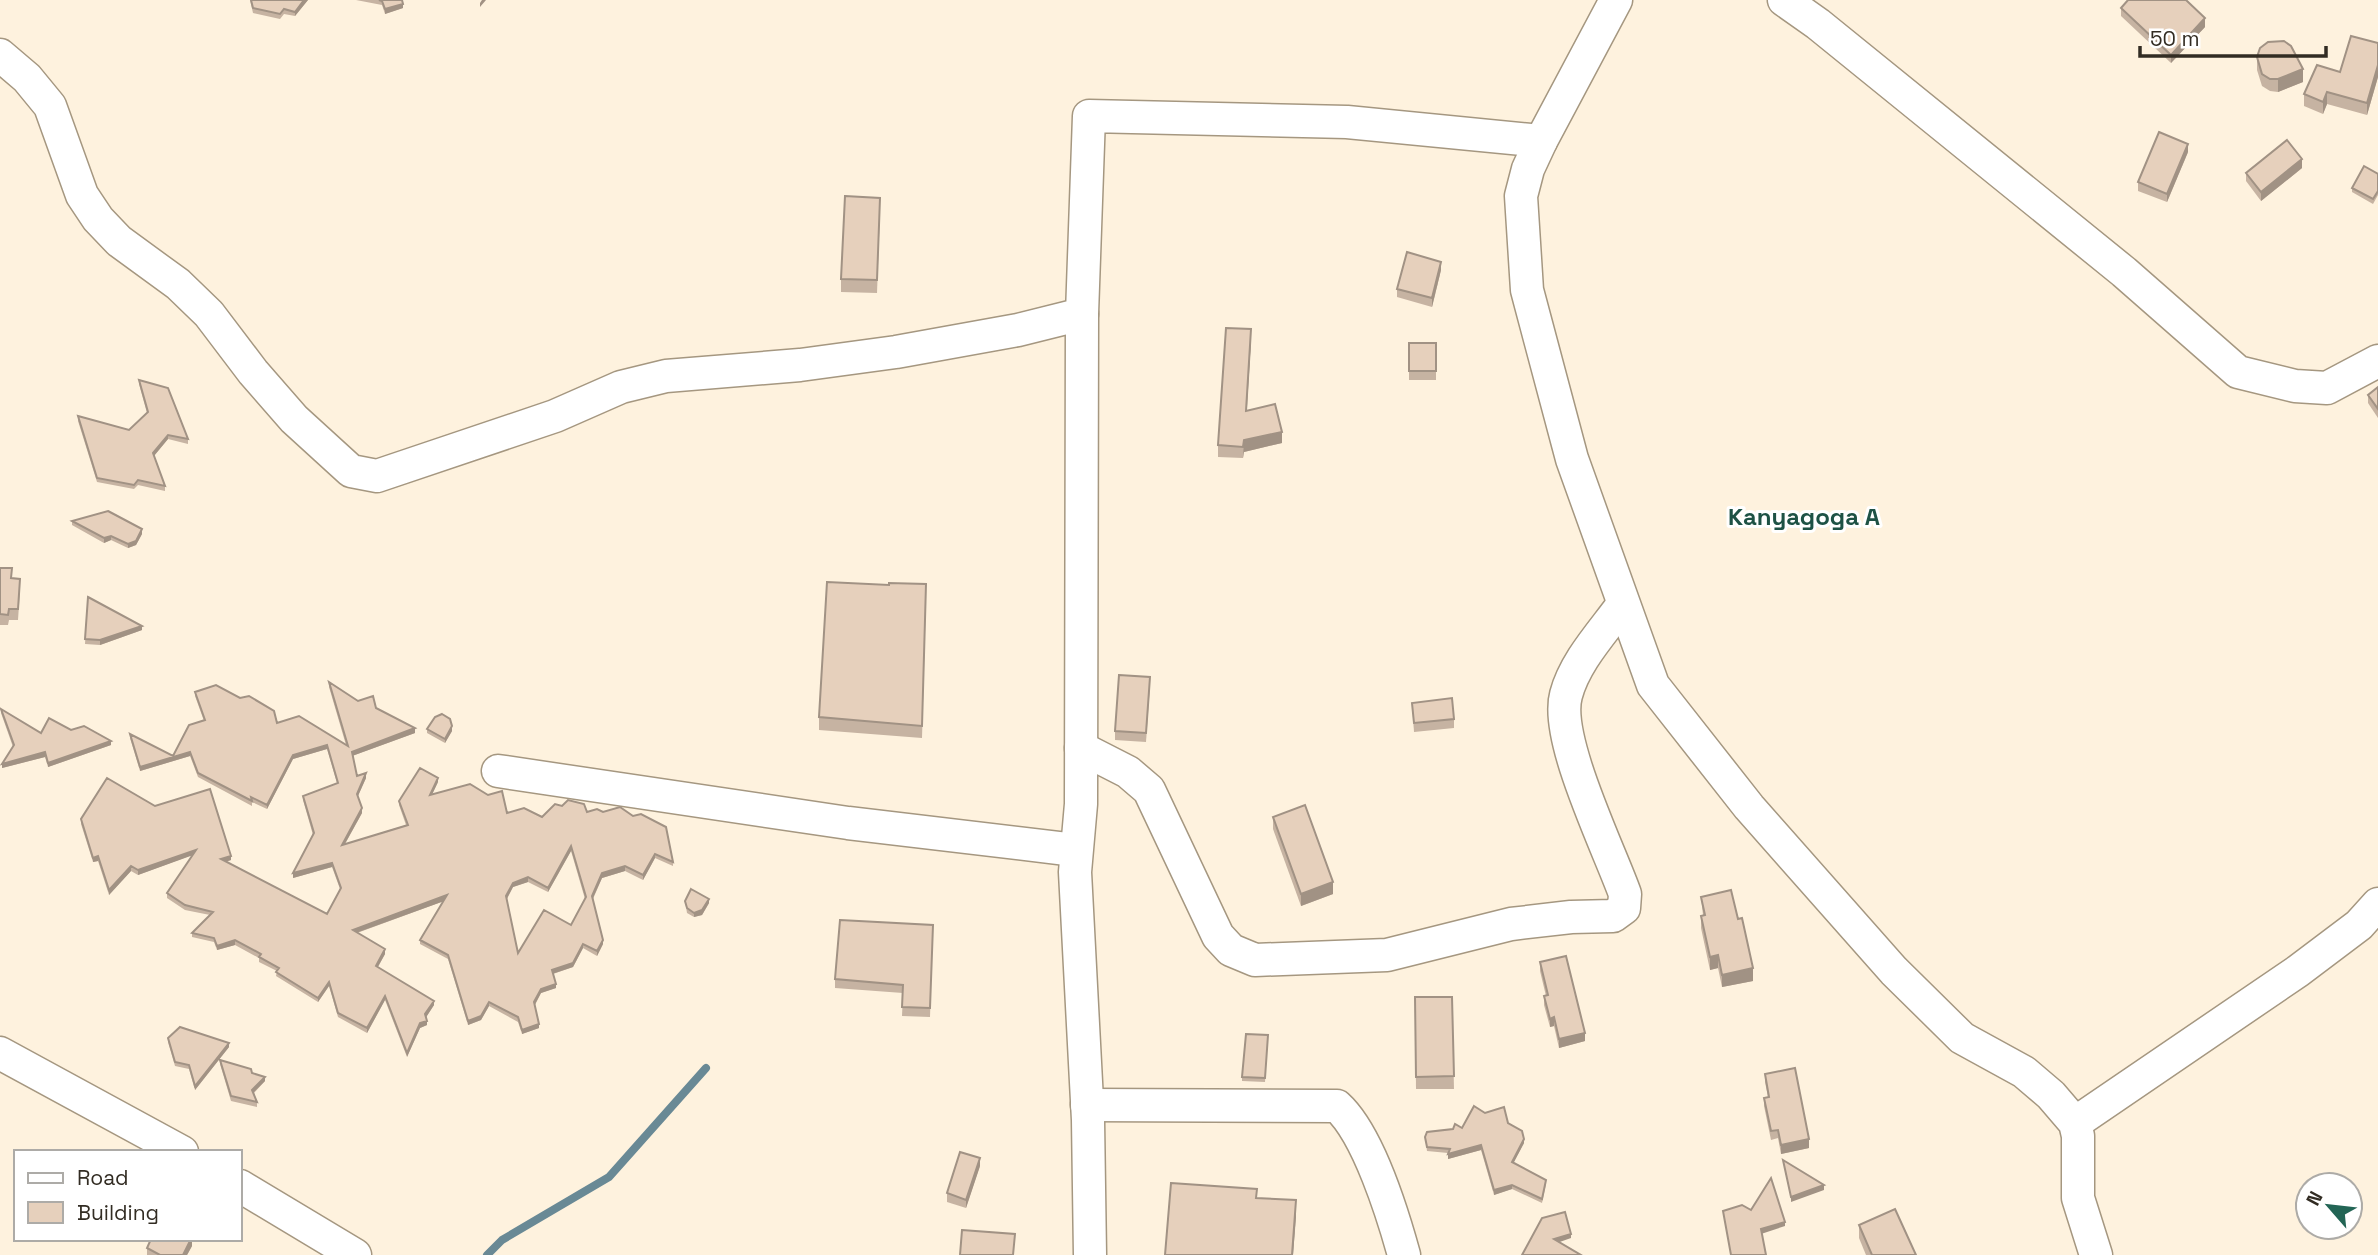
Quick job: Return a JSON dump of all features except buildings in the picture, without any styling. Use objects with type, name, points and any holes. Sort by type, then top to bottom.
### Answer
[{"type":"street","points":[[1616,0],[1541,141],[1521,196],[1527,290],[1572,459],[1653,685],[1749,807],[1894,971],[1962,1038],[2024,1072],[2051,1095],[2075,1123],[2078,1136],[2078,1198],[2096,1255]]},
{"type":"street","points":[[1784,0],[1818,24],[2124,272],[2238,372],[2295,386],[2326,387],[2378,361]]},
{"type":"street","points":[[0,55],[27,78],[50,106],[82,195],[98,219],[119,241],[178,284],[209,314],[253,372],[295,418],[351,471],[367,476],[377,476],[555,416],[621,387],[666,376],[800,365],[896,352],[1018,330],[1082,314]]},
{"type":"street","points":[[1090,1255],[1087,1105],[1075,850],[1081,803],[1082,314],[1089,116],[1347,122],[1541,141]]},
{"type":"street","points":[[1081,748],[1128,772],[1149,790],[1218,936],[1242,957],[1255,960],[1387,955],[1511,924],[1571,916],[1613,916],[1624,908],[1626,894],[1580,778],[1564,716],[1565,697],[1574,673],[1623,604]]},
{"type":"street","points":[[498,771],[848,823],[1075,850]]},
{"type":"street","points":[[2075,1123],[2298,971],[2359,925],[2378,904]]},
{"type":"street","points":[[0,1053],[178,1150]]},
{"type":"street","points":[[1087,1105],[1338,1106],[1350,1117],[1366,1151],[1393,1216],[1404,1255]]},
{"type":"street","points":[[242,1187],[355,1255]]},
{"type":"waterway","points":[[487,1255],[502,1240],[609,1177],[706,1068]]},
{"type":"district","name":"Kanyagoga A","points":[[1804,517]]}]
